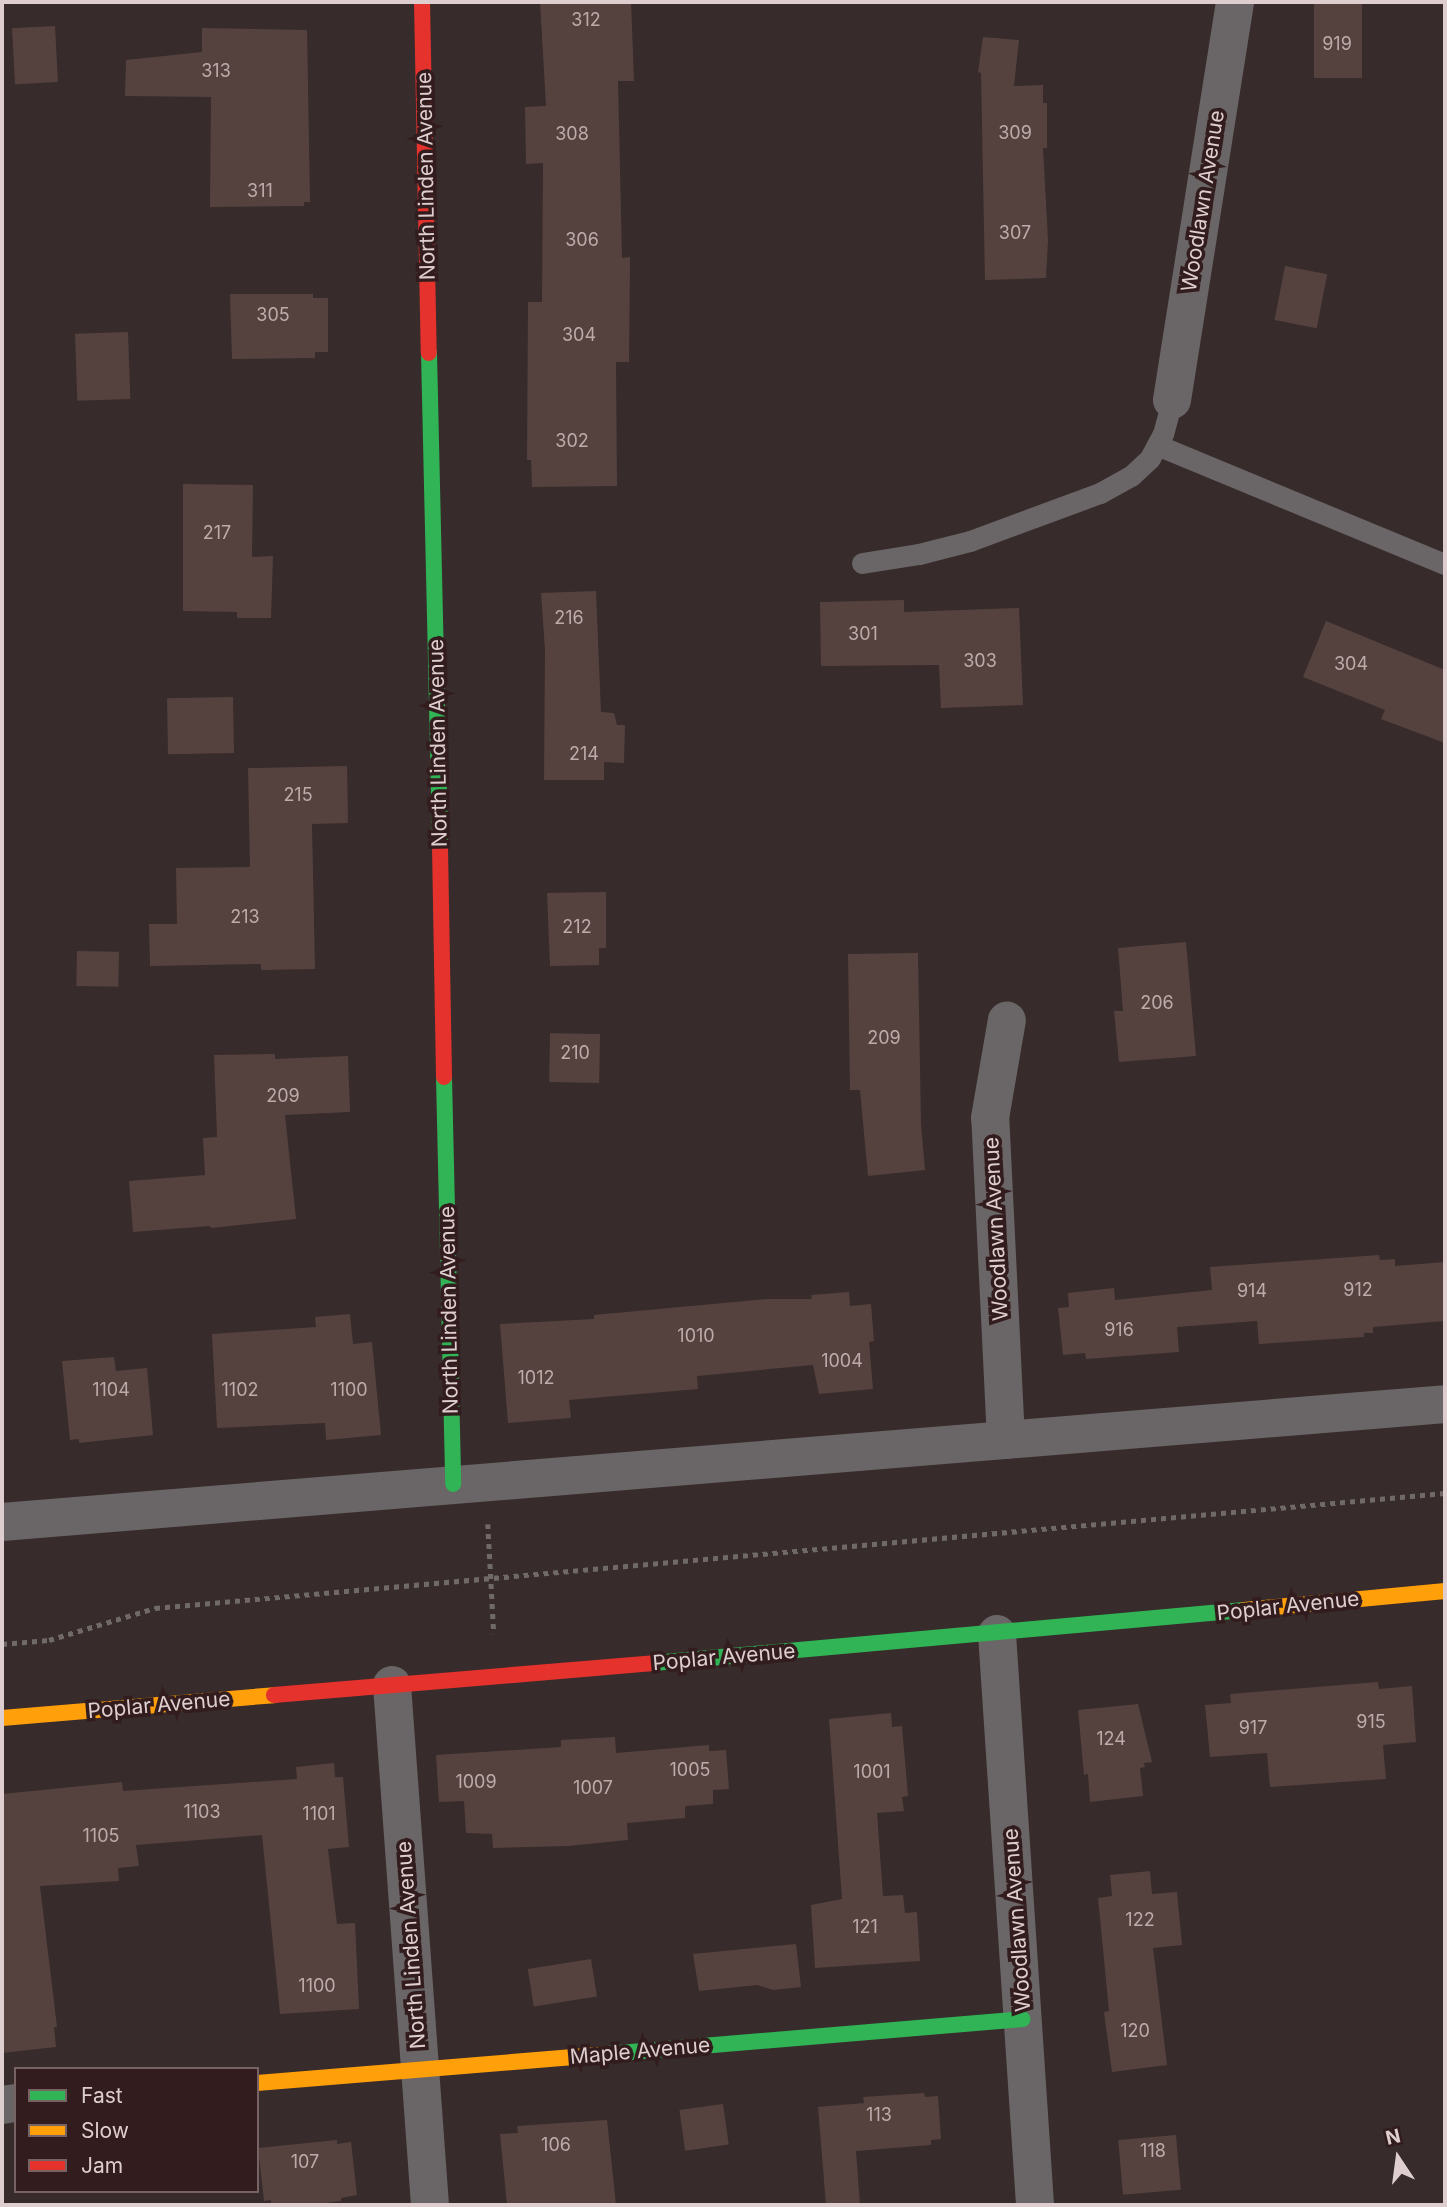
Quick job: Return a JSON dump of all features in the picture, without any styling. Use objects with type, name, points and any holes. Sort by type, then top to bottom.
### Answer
[{"type":"street","name":"North Linden Avenue","points":[[422,2],[469,1483]]},
{"type":"street","name":"Woodlawn Avenue","points":[[1172,400],[1235,2]]},
{"type":"street","name":"Woodlawn Avenue","points":[[1006,1440],[990,1118],[1007,1020]]},
{"type":"street","points":[[2,1522],[1445,1404]]},
{"type":"street","name":"Poplar Avenue","points":[[2,1718],[997,1634],[1445,1591]]},
{"type":"street","name":"Woodlawn Avenue","points":[[997,1634],[1035,2205]]},
{"type":"street","name":"North Linden Avenue","points":[[392,1685],[430,2205]]},
{"type":"street","name":"Maple Avenue","points":[[259,2083],[1023,2019]]},
{"type":"lane","points":[[862,563],[919,554],[970,541],[1045,516],[1131,476],[1150,458],[1172,400]]},
{"type":"lane","points":[[1157,445],[1445,564]]},
{"type":"path","points":[[469,1483],[491,1579],[496,1676]]},
{"type":"path","points":[[2,1644],[49,1640],[155,1608],[1445,1493]]},
{"type":"building","points":[[540,2],[631,2],[634,81],[618,81],[622,258],[630,257],[629,362],[616,362],[617,486],[532,487],[531,460],[527,460],[528,302],[542,302],[543,163],[526,164],[525,107],[546,106]]},
{"type":"building","points":[[1314,2],[1362,2],[1362,78],[1314,78]]},
{"type":"building","points":[[55,26],[58,82],[15,84],[12,28]]},
{"type":"building","points":[[202,28],[307,30],[310,202],[304,202],[304,206],[210,207],[211,97],[125,96],[126,60],[202,52]]},
{"type":"building","points":[[983,37],[1019,40],[1014,86],[1043,85],[1043,103],[1047,103],[1047,148],[1043,148],[1048,240],[1046,278],[985,280],[981,73],[978,72]]},
{"type":"building","points":[[1285,266],[1327,274],[1317,328],[1275,320]]},
{"type":"building","points":[[230,294],[313,294],[313,298],[328,298],[328,352],[315,352],[315,358],[232,359]]},
{"type":"building","points":[[128,332],[130,399],[77,401],[75,334]]},
{"type":"building","points":[[183,484],[253,485],[252,557],[273,556],[271,618],[237,618],[237,612],[183,611]]},
{"type":"building","points":[[596,591],[601,712],[614,713],[617,725],[625,725],[624,763],[604,762],[604,780],[544,780],[545,650],[541,593]]},
{"type":"building","points":[[904,600],[904,612],[1019,608],[1023,705],[941,708],[939,665],[821,666],[820,602]]},
{"type":"building","points":[[1326,621],[1445,670],[1445,743],[1381,719],[1385,710],[1303,677]]},
{"type":"building","points":[[233,697],[234,753],[168,754],[167,698]]},
{"type":"building","points":[[347,766],[348,823],[312,824],[315,969],[261,970],[261,964],[150,966],[149,924],[177,924],[176,868],[250,867],[248,768]]},
{"type":"building","points":[[606,892],[606,948],[599,948],[599,965],[550,966],[547,893]]},
{"type":"building","points":[[1186,942],[1196,1056],[1119,1062],[1114,1011],[1123,1011],[1118,948]]},
{"type":"building","points":[[77,951],[119,952],[118,987],[76,986]]},
{"type":"building","points":[[918,953],[921,1124],[925,1170],[868,1176],[860,1090],[850,1090],[848,954]]},
{"type":"building","points":[[550,1033],[600,1034],[599,1083],[549,1082]]},
{"type":"building","points":[[275,1054],[275,1059],[348,1056],[350,1112],[285,1115],[296,1219],[211,1228],[133,1232],[129,1181],[205,1175],[203,1138],[217,1137],[214,1055]]},
{"type":"building","points":[[1379,1255],[1380,1260],[1395,1259],[1395,1266],[1445,1262],[1445,1321],[1373,1327],[1373,1333],[1364,1333],[1364,1337],[1259,1344],[1257,1321],[1177,1327],[1179,1352],[1086,1359],[1085,1353],[1063,1355],[1058,1308],[1069,1307],[1068,1293],[1114,1288],[1115,1300],[1212,1290],[1210,1267]]},
{"type":"building","points":[[849,1292],[850,1306],[871,1304],[874,1341],[869,1342],[873,1389],[819,1394],[813,1365],[697,1376],[698,1389],[569,1400],[571,1418],[508,1423],[500,1324],[594,1319],[594,1315],[768,1299],[812,1299],[811,1295]]},
{"type":"building","points":[[350,1314],[353,1344],[372,1342],[381,1435],[326,1440],[325,1423],[217,1428],[212,1334],[316,1327],[315,1317]]},
{"type":"building","points":[[114,1357],[116,1371],[147,1368],[153,1435],[79,1443],[79,1439],[70,1440],[62,1361]]},
{"type":"building","points":[[1378,1682],[1379,1689],[1412,1686],[1416,1742],[1383,1745],[1386,1779],[1270,1787],[1267,1753],[1210,1757],[1205,1705],[1231,1703],[1230,1694]]},
{"type":"building","points":[[1138,1704],[1152,1762],[1144,1763],[1145,1767],[1140,1768],[1143,1796],[1090,1802],[1088,1774],[1084,1775],[1078,1710]]},
{"type":"building","points":[[891,1713],[892,1727],[902,1726],[908,1796],[902,1797],[904,1811],[877,1813],[883,1896],[903,1895],[905,1913],[917,1912],[920,1961],[815,1968],[811,1905],[842,1899],[829,1719]]},
{"type":"building","points":[[615,1737],[616,1753],[709,1745],[709,1751],[726,1750],[729,1789],[713,1790],[713,1804],[685,1806],[685,1818],[627,1823],[628,1840],[568,1846],[493,1848],[492,1834],[466,1833],[464,1801],[439,1802],[436,1755],[561,1747],[561,1740]]},
{"type":"building","points":[[334,1763],[335,1777],[343,1777],[349,1847],[328,1849],[337,1924],[355,1923],[359,2009],[280,2014],[262,1835],[136,1845],[139,1866],[118,1868],[119,1881],[40,1886],[57,2027],[54,2027],[56,2047],[2,2053],[2,1794],[122,1782],[123,1791],[297,1779],[296,1767]]},
{"type":"building","points":[[1150,1871],[1152,1894],[1177,1892],[1182,1945],[1153,1948],[1167,2065],[1112,2072],[1104,2012],[1109,2011],[1098,1898],[1112,1896],[1110,1875]]},
{"type":"building","points":[[796,1944],[801,1987],[773,1990],[757,1985],[699,1991],[693,1954]]},
{"type":"building","points":[[591,1959],[597,1997],[534,2007],[528,1969]]},
{"type":"building","points":[[924,2093],[925,2097],[938,2096],[941,2139],[931,2140],[931,2145],[856,2151],[860,2205],[826,2205],[818,2107],[864,2103],[863,2097]]},
{"type":"building","points":[[723,2104],[729,2145],[685,2151],[679,2110]]},
{"type":"building","points":[[607,2120],[616,2205],[507,2205],[500,2134],[518,2133],[517,2126]]},
{"type":"building","points":[[1176,2135],[1181,2190],[1123,2195],[1118,2140]]},
{"type":"building","points":[[337,2140],[337,2144],[351,2142],[357,2195],[341,2198],[341,2201],[309,2205],[271,2205],[271,2200],[264,2201],[259,2148]]},
{"type":"traffic: fast","points":[[429,353],[440,847]]},
{"type":"traffic: fast","points":[[444,1077],[453,1484]]},
{"type":"traffic: fast","points":[[654,1663],[1244,1610]]},
{"type":"traffic: fast","points":[[607,2054],[1023,2019]]},
{"type":"traffic: slow","points":[[1244,1610],[1445,1591]]},
{"type":"traffic: slow","points":[[2,1718],[274,1695]]},
{"type":"traffic: slow","points":[[259,2083],[607,2054]]},
{"type":"traffic: jam","points":[[422,2],[429,353]]},
{"type":"traffic: jam","points":[[440,847],[444,1077]]},
{"type":"traffic: jam","points":[[274,1695],[654,1663]]}]
